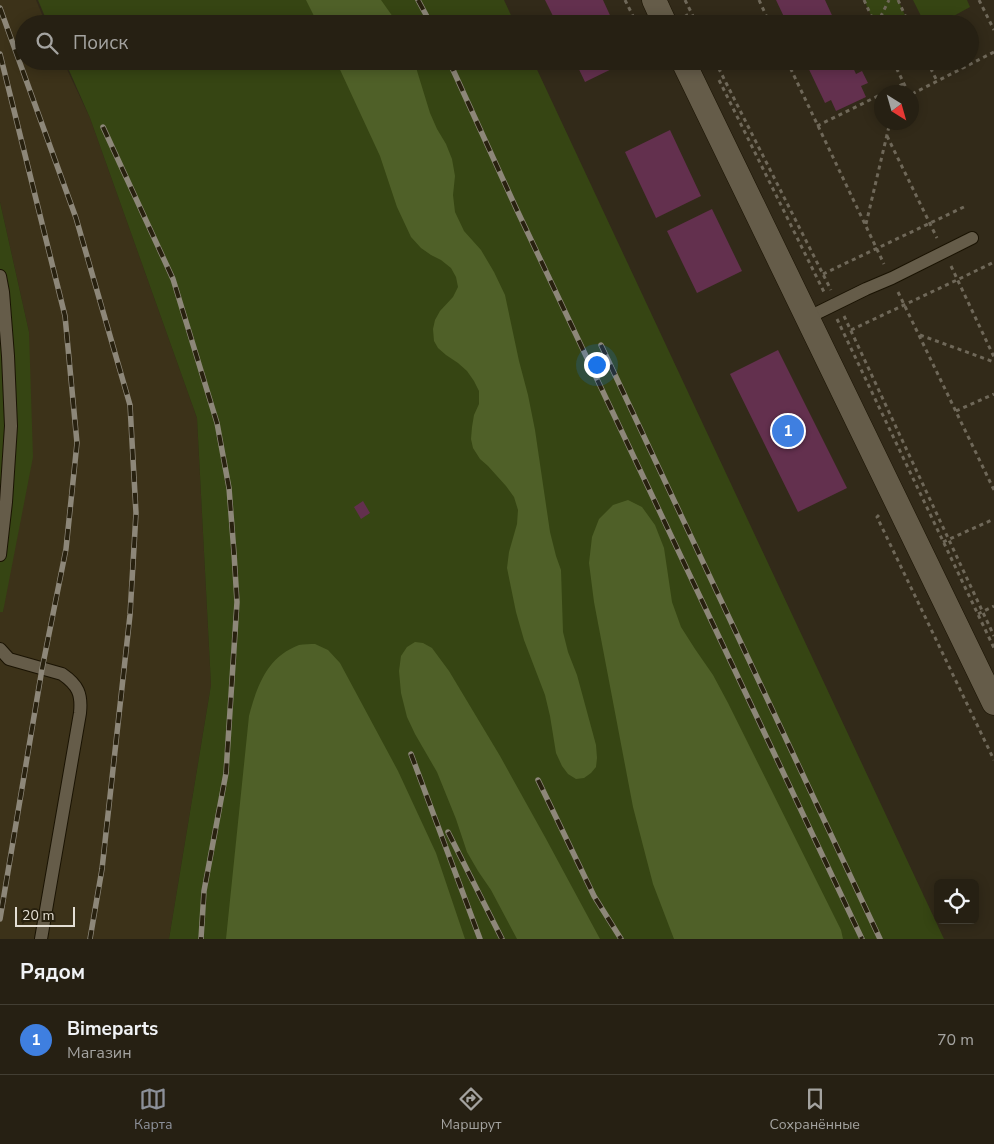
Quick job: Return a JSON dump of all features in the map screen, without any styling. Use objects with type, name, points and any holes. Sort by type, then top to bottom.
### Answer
[{"type":"street","points":[[654,0],[661,15]]},
{"type":"street","points":[[687,70],[994,703]]},
{"type":"lane","points":[[807,318],[972,238]]},
{"type":"lane","points":[[0,276],[8,356],[11,426],[0,555]]},
{"type":"lane","points":[[0,649],[9,658],[62,674],[70,679],[80,694],[82,703],[41,939]]},
{"type":"path","points":[[685,0],[692,15]]},
{"type":"path","points":[[759,0],[766,15]]},
{"type":"path","points":[[864,0],[872,15]]},
{"type":"path","points":[[881,15],[889,0]]},
{"type":"path","points":[[898,0],[905,15]]},
{"type":"path","points":[[979,0],[994,30]]},
{"type":"path","points":[[979,60],[994,52]]},
{"type":"path","points":[[720,70],[823,274],[943,542],[994,648]]},
{"type":"path","points":[[897,70],[903,84]]},
{"type":"path","points":[[932,70],[937,81]]},
{"type":"path","points":[[919,90],[958,70]]},
{"type":"path","points":[[718,79],[835,304],[851,330],[994,636]]},
{"type":"path","points":[[818,126],[874,98]]},
{"type":"path","points":[[866,226],[888,130]]},
{"type":"path","points":[[823,274],[966,206]]},
{"type":"path","points":[[851,330],[994,262]]},
{"type":"path","points":[[919,334],[994,362]]},
{"type":"path","points":[[956,411],[994,394]]},
{"type":"path","points":[[943,542],[994,519]]},
{"type":"path","points":[[889,541],[994,760]]},
{"type":"path","points":[[978,614],[994,606]]},
{"type":"shaded area","points":[[0,0],[36,0],[42,15],[15,15],[15,70],[67,70],[90,118],[197,418],[211,685],[169,939],[0,939],[0,612],[3,612],[29,332],[0,202]]},
{"type":"green space","points":[[38,0],[504,0],[511,15],[44,15]]},
{"type":"green space","points":[[306,0],[381,0],[392,15],[314,15]]},
{"type":"green space","points":[[864,0],[898,0],[905,15],[871,15]]},
{"type":"green space","points":[[913,0],[967,0],[970,7],[955,15],[920,15]]},
{"type":"green space","points":[[69,70],[537,70],[934,918],[934,924],[937,924],[944,939],[169,939],[211,685],[197,418],[90,118]]},
{"type":"green space","points":[[340,70],[417,70],[430,113],[452,159],[455,176],[453,195],[455,212],[464,231],[481,250],[505,295],[535,430],[550,532],[561,570],[563,632],[596,745],[596,767],[584,778],[576,779],[568,774],[556,753],[545,695],[524,640],[516,612],[507,568],[509,552],[517,524],[518,510],[514,497],[480,459],[473,448],[471,439],[472,427],[474,415],[479,404],[479,391],[467,371],[438,348],[434,341],[433,329],[435,320],[440,311],[453,297],[458,287],[456,277],[451,268],[421,248],[411,237],[397,207],[380,156]]},
{"type":"green space","points":[[0,202],[29,332],[33,457],[3,612],[0,612]]},
{"type":"green space","points":[[628,500],[642,507],[655,525],[664,548],[672,602],[681,627],[713,675],[728,703],[841,930],[843,939],[674,939],[653,884],[633,807],[594,602],[589,563],[592,537],[599,519],[613,505]]},
{"type":"green space","points":[[415,642],[423,643],[432,648],[449,671],[500,756],[600,939],[517,939],[491,890],[467,852],[437,772],[407,717],[401,693],[399,671],[401,656],[407,647]]},
{"type":"green space","points":[[315,644],[328,650],[340,663],[398,771],[436,853],[465,939],[226,939],[249,716],[252,705],[265,674],[279,657],[299,645]]},
{"type":"building","points":[[545,0],[603,0],[610,15],[552,15]]},
{"type":"building","points":[[776,0],[825,0],[832,15],[783,15]]},
{"type":"building","points":[[579,70],[610,70],[585,82]]},
{"type":"building","points":[[809,70],[854,70],[856,74],[862,71],[868,83],[861,86],[866,97],[836,111],[831,100],[825,103]]},
{"type":"building","points":[[670,130],[701,196],[656,218],[625,152]]},
{"type":"building","points":[[712,209],[742,271],[697,293],[667,231]]},
{"type":"building","points":[[778,350],[847,488],[798,512],[730,374]]},
{"type":"building","points":[[363,501],[370,513],[361,519],[354,507]]},
{"type":"railway","points":[[418,0],[426,15]]},
{"type":"railway","points":[[0,8],[15,49]]},
{"type":"railway","points":[[0,54],[65,316],[77,443],[66,549],[42,669],[0,919]]},
{"type":"railway","points":[[22,70],[76,218],[130,405],[136,513],[130,615],[102,869],[90,939]]},
{"type":"railway","points":[[453,70],[516,208],[862,939]]},
{"type":"railway","points":[[103,127],[173,279],[217,423],[229,488],[237,602],[226,773],[204,891],[201,939]]},
{"type":"railway","points":[[601,345],[880,939]]},
{"type":"railway","points":[[411,754],[480,939]]},
{"type":"railway","points":[[538,780],[594,896],[621,939]]},
{"type":"railway","points":[[448,832],[502,939]]},
{"type":"place","name":"Bimeparts","points":[[788,431]]}]
